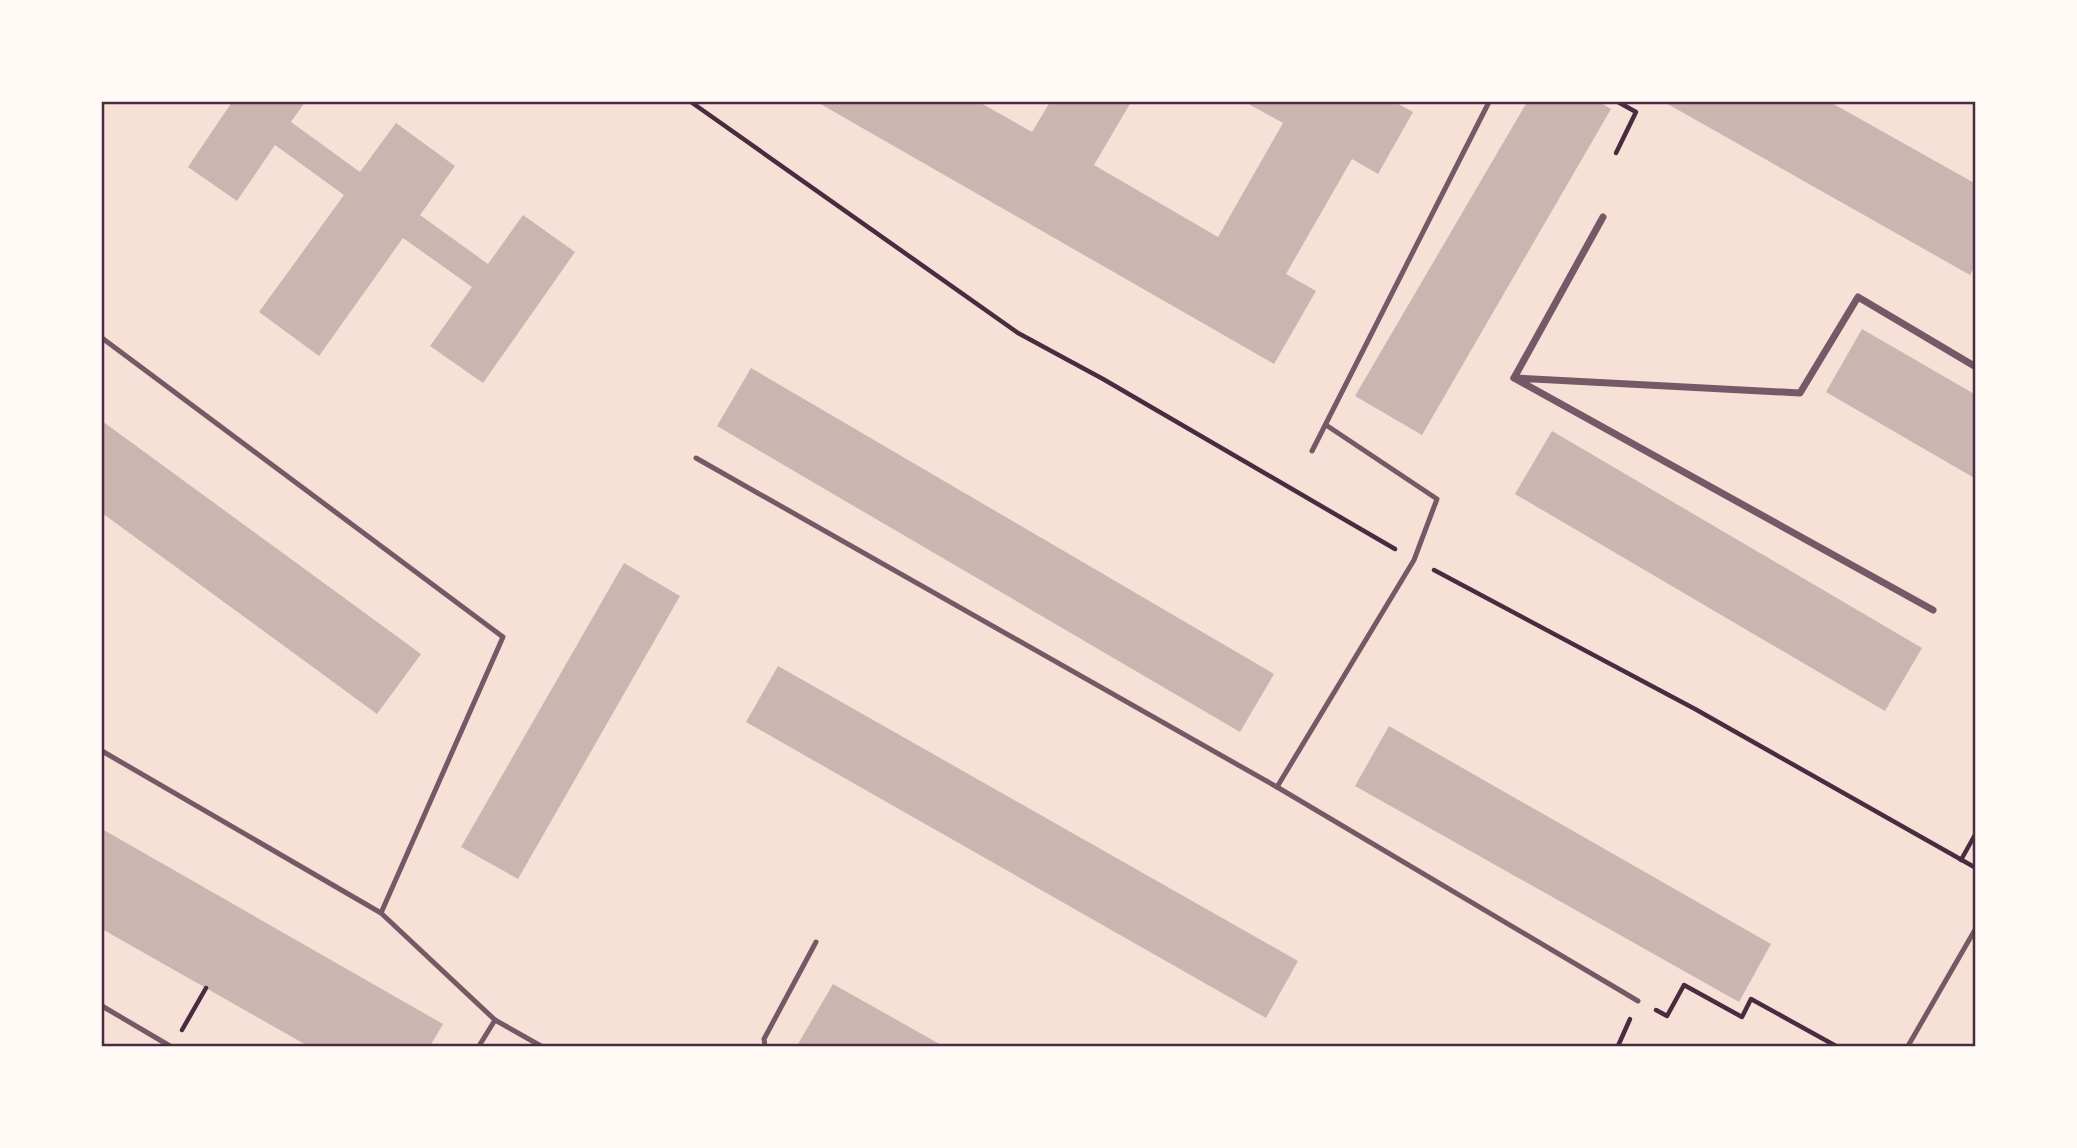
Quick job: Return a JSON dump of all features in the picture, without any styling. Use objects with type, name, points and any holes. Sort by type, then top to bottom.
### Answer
[{"type":"street","points":[[1514,379],[1603,217]]},
{"type":"street","points":[[1514,379],[1800,393],[1858,297],[1976,367]]},
{"type":"street","points":[[1514,379],[1933,610]]},
{"type":"lane","points":[[1312,451],[1489,102]]},
{"type":"lane","points":[[102,338],[503,637],[381,913]]},
{"type":"lane","points":[[1277,787],[1414,559],[1437,499],[1326,425]]},
{"type":"lane","points":[[696,458],[1277,787],[1638,1001]]},
{"type":"lane","points":[[102,751],[381,913],[495,1020],[541,1046]]},
{"type":"lane","points":[[1908,1046],[1976,928]]},
{"type":"lane","points":[[765,1046],[764,1040],[816,942]]},
{"type":"lane","points":[[102,1006],[170,1046]]},
{"type":"lane","points":[[479,1046],[495,1020]]},
{"type":"path","points":[[691,102],[1018,333],[1103,379],[1414,559]]},
{"type":"path","points":[[1616,153],[1636,112],[1618,102]]},
{"type":"path","points":[[1447,577],[1696,709],[1976,869]]},
{"type":"path","points":[[1961,860],[1976,833]]},
{"type":"path","points":[[1618,1046],[1638,1001],[1667,1016],[1684,985],[1742,1017],[1751,999],[1836,1046]]},
{"type":"path","points":[[179,1035],[206,988]]},
{"type":"building","points":[[232,102],[305,102],[291,122],[360,172],[396,123],[455,166],[420,215],[488,264],[523,215],[575,252],[483,383],[430,346],[472,287],[403,238],[319,356],[259,312],[344,195],[275,145],[237,201],[188,167]]},
{"type":"building","points":[[817,102],[979,102],[1032,132],[1050,102],[1131,102],[1094,165],[1218,237],[1283,123],[1245,102],[1395,102],[1413,112],[1378,174],[1352,159],[1286,274],[1316,291],[1274,364]]},
{"type":"building","points":[[1527,102],[1599,102],[1611,109],[1422,435],[1355,396]]},
{"type":"building","points":[[1664,102],[1830,102],[1976,184],[1976,264],[1970,275]]},
{"type":"building","points":[[1862,329],[1976,395],[1976,479],[1826,392]]},
{"type":"building","points":[[751,368],[1274,674],[1240,732],[717,426]]},
{"type":"building","points":[[102,421],[421,654],[377,714],[102,513]]},
{"type":"building","points":[[1552,431],[1922,648],[1885,711],[1515,494]]},
{"type":"building","points":[[624,563],[680,596],[518,879],[461,847]]},
{"type":"building","points":[[778,666],[1298,961],[1266,1018],[746,722]]},
{"type":"building","points":[[1389,726],[1771,944],[1739,1002],[1355,786]]},
{"type":"building","points":[[102,829],[443,1024],[430,1046],[308,1046],[102,929]]},
{"type":"building","points":[[833,984],[943,1046],[798,1044]]}]
